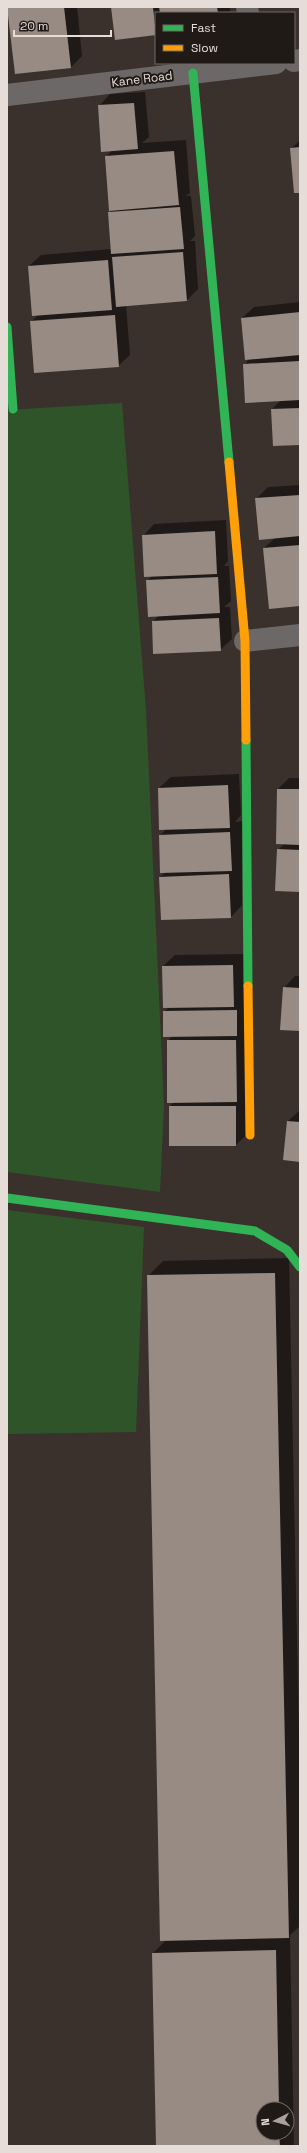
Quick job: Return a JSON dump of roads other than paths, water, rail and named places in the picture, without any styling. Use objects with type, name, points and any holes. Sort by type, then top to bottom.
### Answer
[{"type":"street","name":"Kane Road","points":[[7,95],[193,73],[254,64]]},
{"type":"street","points":[[193,73],[245,641],[250,1136]]},
{"type":"street","points":[[7,327],[13,409]]},
{"type":"street","points":[[245,641],[300,635]]},
{"type":"street","points":[[7,1198],[255,1231],[280,1245],[297,1260],[300,1267]]}]
